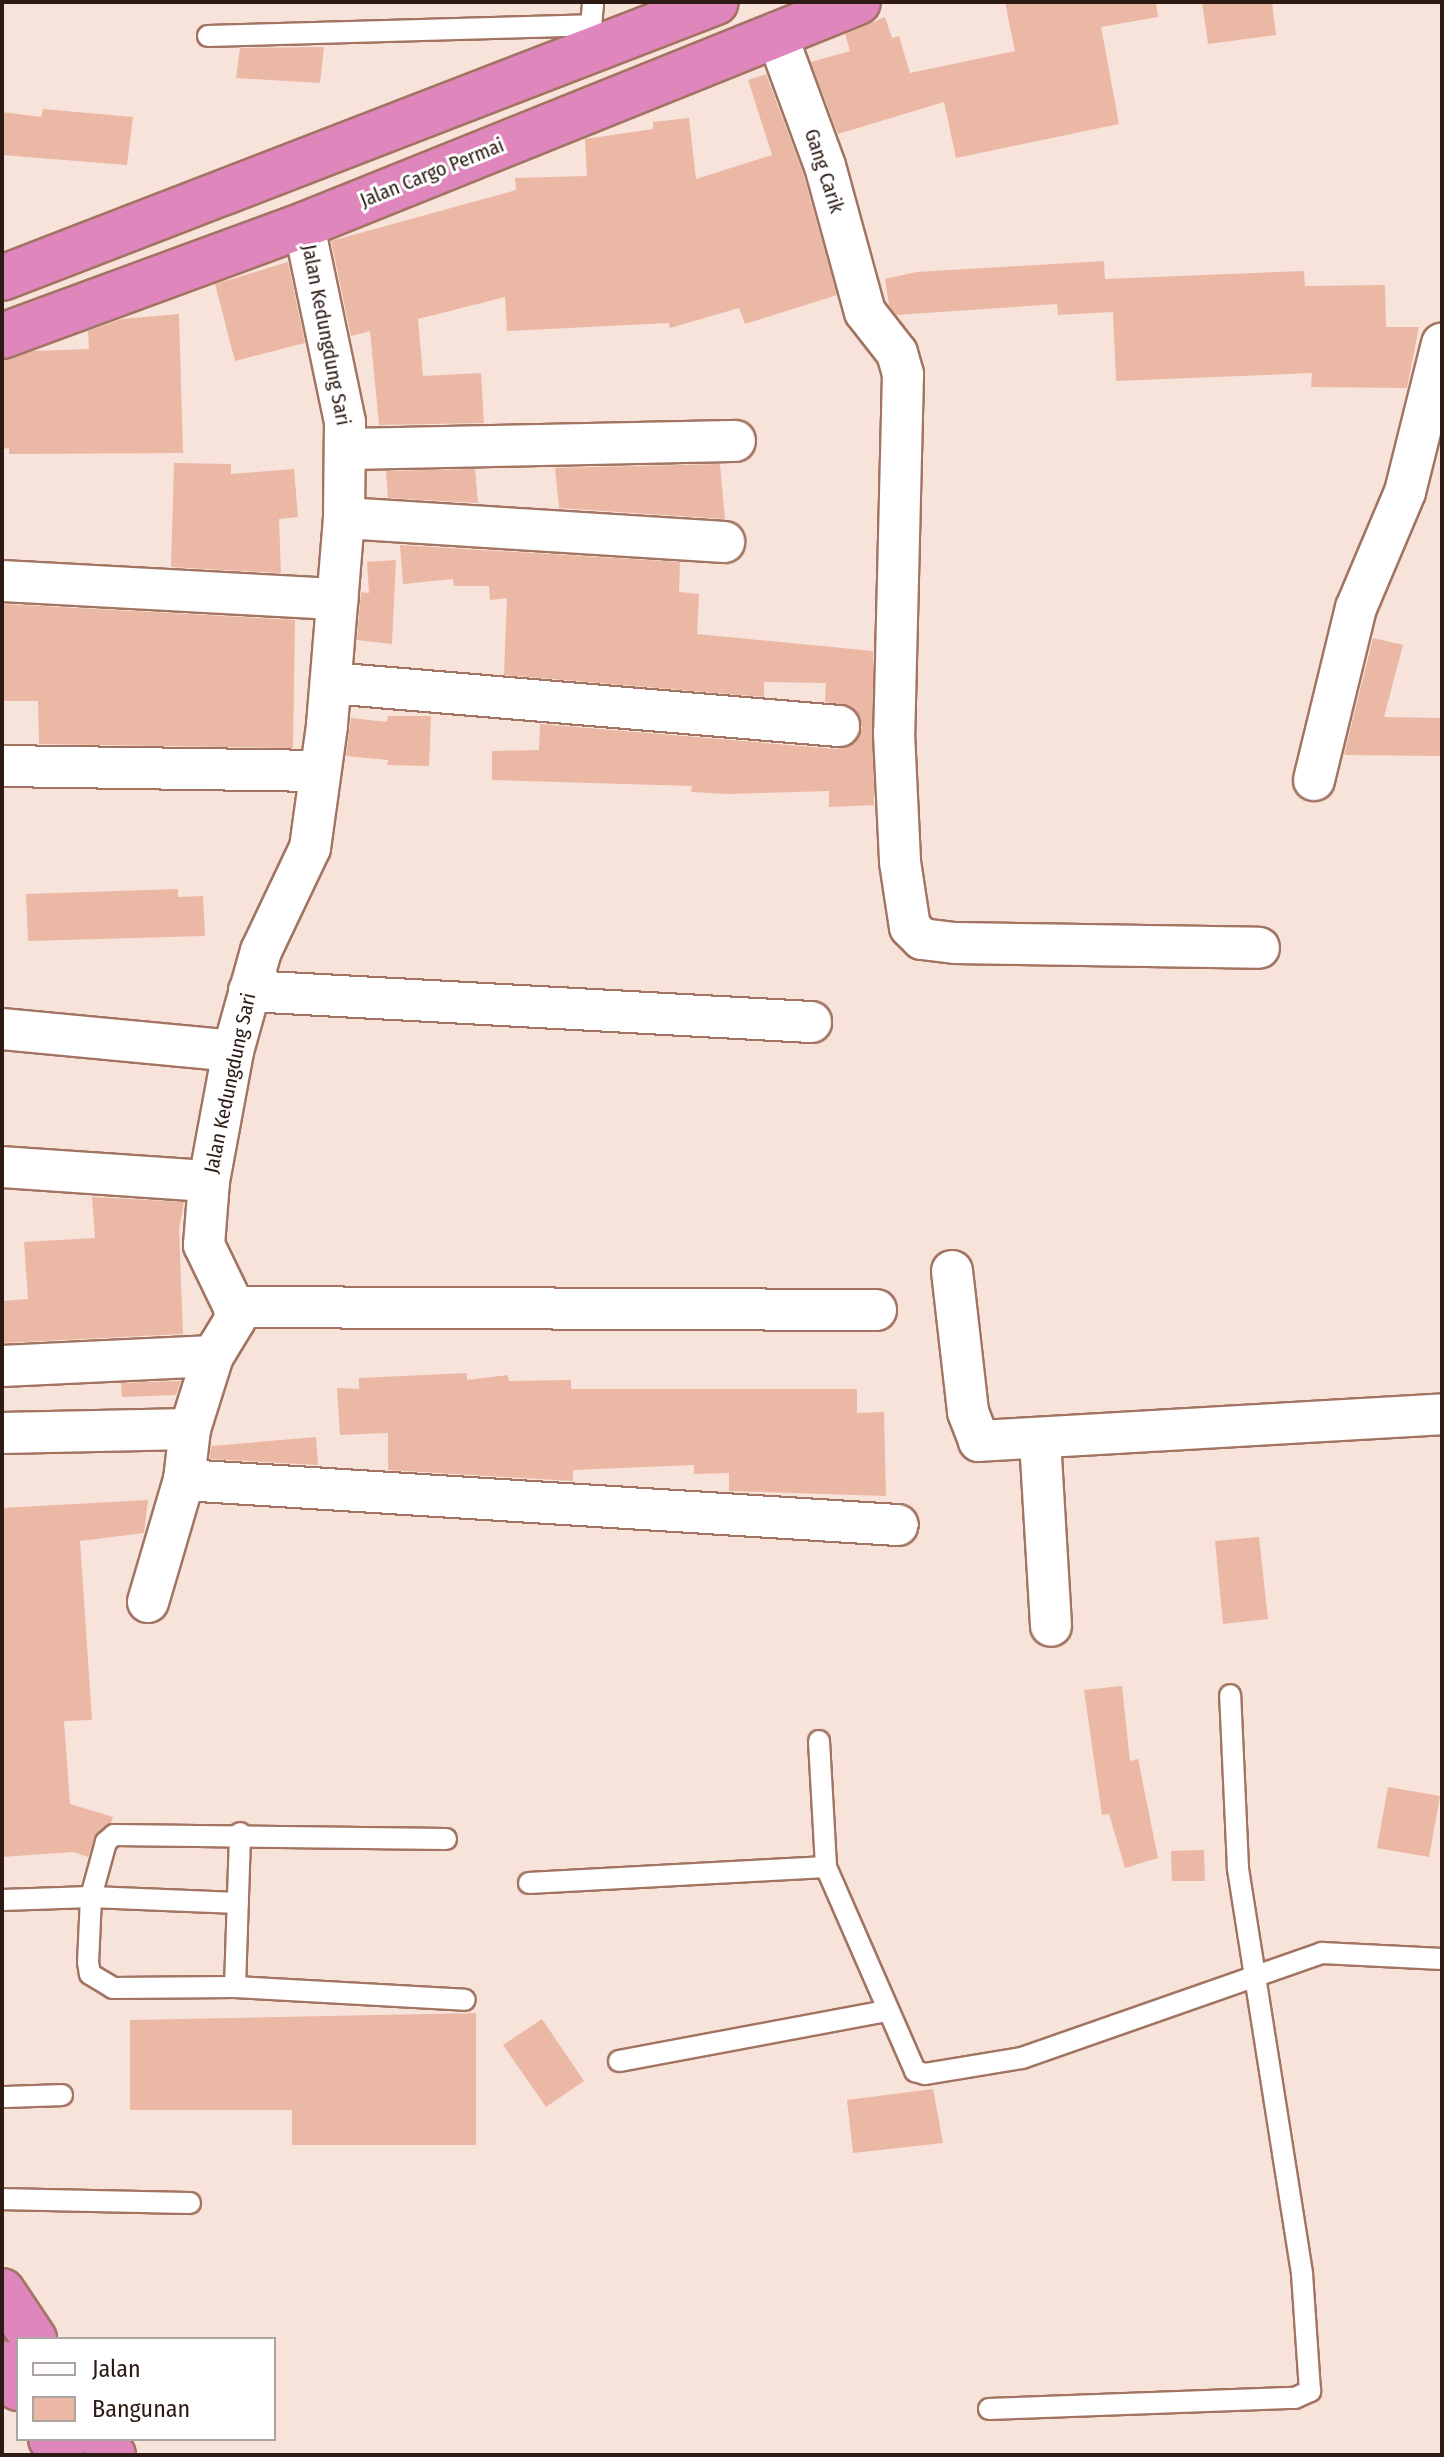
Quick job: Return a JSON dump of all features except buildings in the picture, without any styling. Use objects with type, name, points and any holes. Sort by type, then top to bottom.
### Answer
[{"type":"highway","points":[[2,278],[590,38],[716,2]]},
{"type":"highway","name":"Jalan Cargo Permai","points":[[2,336],[304,225],[858,2]]},
{"type":"highway","points":[[2,2291],[33,2337]]},
{"type":"highway","points":[[2,2363],[16,2385]]},
{"type":"street","name":"Gang Carik","points":[[776,33],[825,166],[865,312],[897,353],[903,374],[895,770],[900,862],[914,935],[955,943],[1259,948]]},
{"type":"street","name":"Jalan Kedungdung Sari","points":[[234,1307],[204,1245],[209,1181],[233,1051],[249,991],[269,930],[305,867],[331,683],[344,518],[346,449],[340,381],[304,225]]},
{"type":"street","points":[[1314,780],[1356,608],[1405,492],[1442,344]]},
{"type":"street","points":[[346,449],[735,441]]},
{"type":"street","points":[[344,518],[724,542]]},
{"type":"street","points":[[2,581],[338,599]]},
{"type":"street","points":[[331,683],[839,726]]},
{"type":"street","points":[[2,766],[317,771]]},
{"type":"street","points":[[249,991],[811,1022]]},
{"type":"street","points":[[2,1029],[233,1051]]},
{"type":"street","points":[[2,1167],[209,1181]]},
{"type":"street","points":[[952,1271],[972,1432],[989,1443],[1442,1414]]},
{"type":"street","points":[[148,1602],[184,1480],[190,1429],[213,1356],[235,1320],[234,1307],[876,1310]]},
{"type":"street","points":[[2,1366],[213,1356]]},
{"type":"street","points":[[2,1433],[190,1429]]},
{"type":"street","points":[[1040,1440],[1051,1626]]},
{"type":"street","points":[[184,1480],[898,1525]]},
{"type":"lane","points":[[208,36],[590,38],[593,2]]},
{"type":"lane","points":[[989,2409],[1295,2398],[1310,2391],[1302,2273],[1238,1868],[1230,1695]]},
{"type":"lane","points":[[819,1741],[826,1867],[886,2011],[915,2071],[980,2067],[1022,2058],[1257,1973],[1322,1953],[1350,1951],[1442,1959]]},
{"type":"lane","points":[[446,1839],[240,1833],[114,1835],[106,1842],[91,1897],[88,1962],[90,1974],[102,1985],[235,1987],[465,2000]]},
{"type":"lane","points":[[235,1987],[240,1833]]},
{"type":"lane","points":[[529,1883],[826,1867]]},
{"type":"lane","points":[[2,1900],[91,1897],[238,1903]]},
{"type":"lane","points":[[619,2061],[886,2011]]},
{"type":"lane","points":[[2,2097],[62,2095]]},
{"type":"lane","points":[[2,2199],[190,2203]]}]
